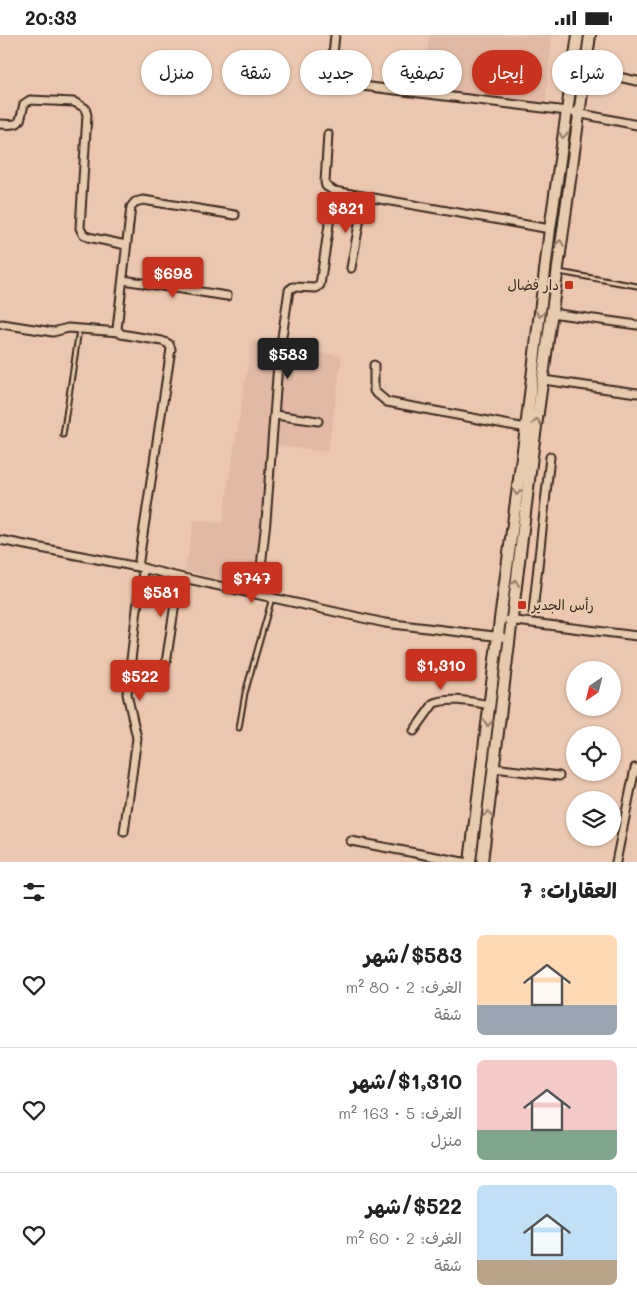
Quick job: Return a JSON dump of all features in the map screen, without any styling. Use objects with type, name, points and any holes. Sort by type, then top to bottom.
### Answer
[{"type":"main road","points":[[576,50],[578,35]]},
{"type":"main road","points":[[588,50],[590,35]]},
{"type":"main road","points":[[482,862],[494,768],[503,637],[526,428],[569,95]]},
{"type":"main road","points":[[505,620],[543,380],[556,272],[582,95]]},
{"type":"main road","points":[[470,862],[490,705],[503,637]]},
{"type":"street","points":[[335,35],[331,74],[338,82],[378,89],[566,111],[637,125]]},
{"type":"street","points":[[623,78],[637,81]]},
{"type":"street","points":[[0,124],[13,125],[20,123],[24,104],[30,100],[74,102],[85,108],[87,115],[80,228],[83,234],[88,237],[126,245]]},
{"type":"street","points":[[328,134],[325,182],[334,191],[550,229]]},
{"type":"street","points":[[258,594],[278,365],[289,290],[293,287],[316,288],[320,285],[334,191]]},
{"type":"street","points":[[351,268],[364,197]]},
{"type":"street","points":[[118,332],[116,325],[132,204],[138,200],[234,215]]},
{"type":"street","points":[[123,280],[227,296]]},
{"type":"street","points":[[551,313],[637,325]]},
{"type":"street","points":[[2,324],[53,332],[68,328],[118,332],[162,341],[169,344],[171,349],[141,567],[127,694],[137,738],[124,832]]},
{"type":"street","points":[[374,365],[374,391],[387,402],[526,428]]},
{"type":"street","points":[[543,380],[637,393]]},
{"type":"street","points":[[275,415],[318,421]]},
{"type":"street","points":[[532,612],[550,457]]},
{"type":"street","points":[[0,540],[141,567],[385,623],[503,637]]},
{"type":"street","points":[[166,663],[179,577]]},
{"type":"street","points":[[505,620],[637,636]]},
{"type":"street","points":[[414,731],[434,703],[454,701],[490,705]]},
{"type":"street","points":[[494,768],[559,776]]},
{"type":"street","points":[[616,862],[635,768],[637,769]]},
{"type":"street","points":[[350,841],[463,862]]},
{"type":"lane","points":[[556,272],[637,286]]},
{"type":"lane","points":[[63,435],[79,329]]},
{"type":"lane","points":[[239,728],[245,693],[273,598]]},
{"type":"shaded area","points":[[429,35],[552,35],[545,107],[454,95],[462,95],[462,50],[427,50]]},
{"type":"shaded area","points":[[252,341],[342,356],[328,452],[276,445],[260,589],[185,571],[194,520],[222,523]]},
{"type":"place","name":"دار فضال","points":[[569,285]]},
{"type":"place","name":"رأس الجدير","points":[[522,605]]}]
